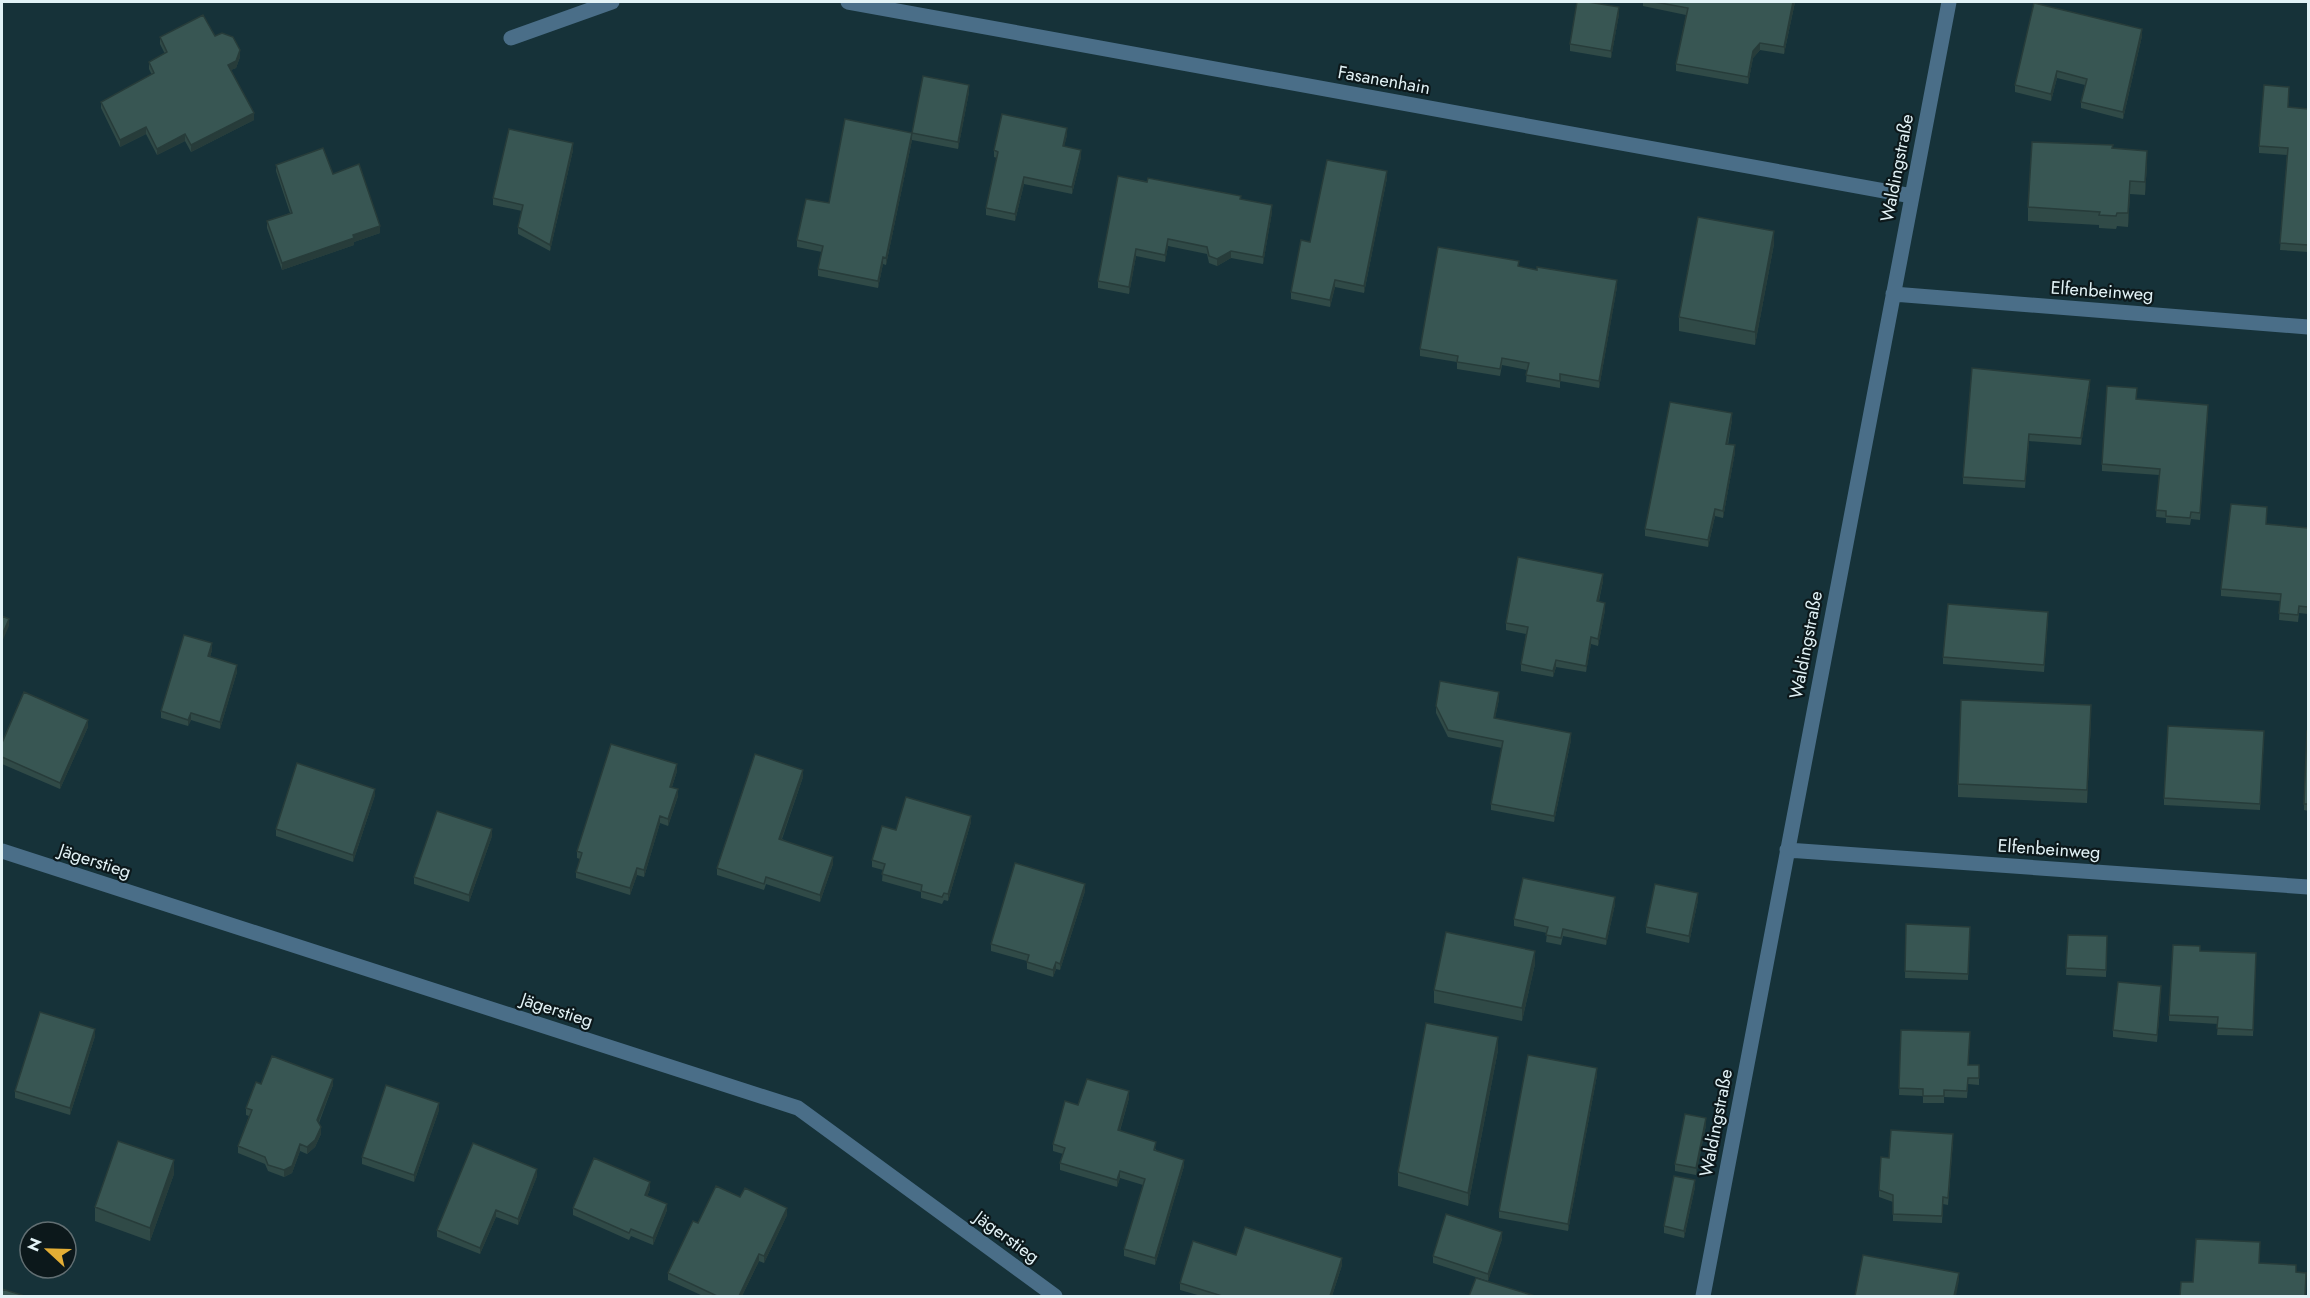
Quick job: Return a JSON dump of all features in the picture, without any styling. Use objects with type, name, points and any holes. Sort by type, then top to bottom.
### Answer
[{"type":"street","points":[[510,38],[612,2]]},
{"type":"street","name":"Fasanenhain","points":[[848,2],[1912,196]]},
{"type":"street","name":"Waldingstraße","points":[[1703,1296],[1949,2]]},
{"type":"street","name":"Elfenbeinweg","points":[[1893,294],[2308,327]]},
{"type":"street","name":"Elfenbeinweg","points":[[1787,850],[2308,887]]},
{"type":"street","name":"Jägerstieg","points":[[2,851],[798,1108],[1055,1296]]},
{"type":"building","points":[[1577,2],[1619,7],[1611,51],[1570,44]]},
{"type":"building","points":[[1655,2],[1793,2],[1784,47],[1760,43],[1753,51],[1748,77],[1676,64],[1688,8]]},
{"type":"building","points":[[2034,3],[2142,29],[2123,112],[2081,102],[2087,79],[2057,71],[2051,94],[2015,85]]},
{"type":"building","points":[[203,15],[215,36],[222,33],[233,37],[240,50],[236,61],[228,65],[254,113],[191,145],[185,134],[157,149],[146,127],[120,140],[101,102],[154,73],[149,62],[167,52],[160,37]]},
{"type":"building","points":[[923,76],[969,85],[958,142],[912,133]]},
{"type":"building","points":[[2264,85],[2289,87],[2288,107],[2308,109],[2308,245],[2280,243],[2288,148],[2259,146]]},
{"type":"building","points":[[1002,114],[1067,128],[1063,146],[1081,150],[1072,187],[1024,177],[1015,214],[986,208],[998,152],[994,150]]},
{"type":"building","points":[[845,119],[912,133],[886,258],[883,257],[878,281],[818,269],[823,246],[797,240],[806,199],[829,203]]},
{"type":"building","points":[[509,129],[573,143],[550,245],[518,227],[523,205],[493,198]]},
{"type":"building","points":[[2032,142],[2113,145],[2112,148],[2147,151],[2145,182],[2130,181],[2128,213],[2117,213],[2116,216],[2099,215],[2100,212],[2028,207]]},
{"type":"building","points":[[323,148],[333,174],[359,164],[380,226],[353,235],[354,238],[282,263],[267,221],[292,213],[276,165]]},
{"type":"building","points":[[1327,160],[1387,171],[1364,286],[1335,280],[1330,300],[1291,292],[1301,240],[1310,242]]},
{"type":"building","points":[[1118,176],[1147,182],[1148,178],[1241,196],[1240,199],[1272,205],[1263,257],[1231,251],[1217,259],[1209,256],[1207,247],[1168,239],[1165,255],[1136,249],[1129,287],[1098,281]]},
{"type":"building","points":[[1698,217],[1774,231],[1755,332],[1679,317]]},
{"type":"building","points":[[1438,247],[1519,261],[1518,266],[1537,270],[1537,267],[1617,280],[1599,381],[1560,374],[1560,381],[1526,375],[1529,363],[1502,358],[1500,369],[1457,362],[1458,356],[1420,349]]},
{"type":"building","points":[[1972,368],[2090,380],[2081,438],[2029,434],[2025,481],[1963,477]]},
{"type":"building","points":[[2107,386],[2137,388],[2136,399],[2208,405],[2200,513],[2191,512],[2190,518],[2166,516],[2166,511],[2156,510],[2160,469],[2102,464]]},
{"type":"building","points":[[1670,402],[1732,413],[1726,444],[1735,445],[1723,511],[1715,509],[1708,540],[1645,529]]},
{"type":"building","points":[[2231,504],[2267,507],[2266,524],[2308,528],[2308,607],[2299,606],[2298,615],[2279,613],[2281,594],[2221,589]]},
{"type":"building","points":[[1518,557],[1603,574],[1597,601],[1605,603],[1598,639],[1591,637],[1586,666],[1556,660],[1553,671],[1521,664],[1528,627],[1506,623]]},
{"type":"building","points":[[1948,604],[2048,612],[2044,665],[1943,657]]},
{"type":"building","points":[[2,616],[9,619],[2,635]]},
{"type":"building","points":[[184,635],[212,643],[208,656],[237,665],[220,722],[191,713],[188,720],[161,711]]},
{"type":"building","points":[[1440,681],[1499,692],[1494,718],[1571,733],[1554,816],[1491,804],[1503,741],[1448,730],[1436,706]]},
{"type":"building","points":[[24,692],[88,720],[60,783],[2,757],[2,743]]},
{"type":"building","points":[[1961,700],[2091,705],[2087,790],[1958,784]]},
{"type":"building","points":[[2168,726],[2264,731],[2260,804],[2164,798]]},
{"type":"building","points":[[2307,731],[2308,804],[2304,804]]},
{"type":"building","points":[[611,744],[677,764],[670,787],[678,789],[668,819],[660,816],[644,870],[637,868],[630,888],[576,872],[582,853],[577,851]]},
{"type":"building","points":[[755,754],[803,770],[779,839],[833,857],[820,895],[766,877],[764,884],[717,868]]},
{"type":"building","points":[[297,763],[375,789],[353,855],[276,829]]},
{"type":"building","points":[[906,797],[971,816],[948,894],[944,893],[942,897],[921,891],[922,885],[882,874],[885,864],[872,860],[882,826],[896,830]]},
{"type":"building","points":[[437,811],[492,829],[469,895],[414,877]]},
{"type":"building","points":[[1015,863],[1085,884],[1060,964],[1056,962],[1053,970],[1027,962],[1029,955],[991,944]]},
{"type":"building","points":[[1523,878],[1615,897],[1606,939],[1563,929],[1561,938],[1546,935],[1548,927],[1514,919]]},
{"type":"building","points":[[1655,884],[1698,893],[1689,936],[1646,927]]},
{"type":"building","points":[[1906,924],[1970,927],[1968,974],[1905,971]]},
{"type":"building","points":[[1446,932],[1535,951],[1522,1008],[1434,990]]},
{"type":"building","points":[[2068,935],[2107,936],[2106,970],[2066,968]]},
{"type":"building","points":[[2173,945],[2200,946],[2200,951],[2256,953],[2253,1030],[2217,1028],[2218,1017],[2169,1015]]},
{"type":"building","points":[[2118,982],[2161,986],[2157,1035],[2113,1030]]},
{"type":"building","points":[[40,1012],[95,1029],[70,1108],[15,1091]]},
{"type":"building","points":[[1426,1023],[1498,1037],[1468,1193],[1398,1172]]},
{"type":"building","points":[[1901,1030],[1970,1032],[1968,1065],[1979,1065],[1979,1078],[1968,1078],[1967,1091],[1944,1090],[1944,1096],[1923,1096],[1923,1089],[1899,1088]]},
{"type":"building","points":[[1528,1055],[1597,1068],[1568,1224],[1499,1211]]},
{"type":"building","points":[[272,1056],[333,1079],[317,1120],[321,1127],[315,1140],[307,1147],[300,1144],[292,1166],[284,1170],[268,1165],[265,1157],[238,1146],[252,1110],[246,1108],[256,1082],[261,1084]]},
{"type":"building","points":[[1087,1079],[1129,1091],[1118,1130],[1156,1142],[1154,1150],[1184,1160],[1155,1258],[1124,1249],[1145,1179],[1120,1171],[1117,1180],[1060,1163],[1065,1148],[1053,1144],[1065,1101],[1078,1105]]},
{"type":"building","points":[[386,1085],[439,1103],[414,1175],[362,1157]]},
{"type":"building","points":[[1685,1114],[1706,1118],[1696,1168],[1675,1164]]},
{"type":"building","points":[[1891,1130],[1953,1134],[1948,1198],[1943,1197],[1942,1216],[1893,1214],[1893,1195],[1879,1190],[1881,1157],[1889,1158]]},
{"type":"building","points":[[118,1141],[174,1160],[150,1228],[95,1207]]},
{"type":"building","points":[[473,1143],[537,1169],[518,1219],[496,1210],[480,1248],[437,1230]]},
{"type":"building","points":[[594,1158],[650,1182],[645,1195],[667,1204],[653,1238],[631,1229],[629,1233],[573,1208]]},
{"type":"building","points":[[1674,1176],[1695,1180],[1684,1231],[1664,1226]]},
{"type":"building","points":[[716,1186],[740,1197],[745,1188],[787,1208],[764,1256],[759,1254],[739,1296],[717,1296],[668,1273],[693,1221],[698,1223]]},
{"type":"building","points":[[1446,1214],[1502,1232],[1488,1274],[1433,1256]]},
{"type":"building","points":[[1245,1227],[1342,1258],[1330,1296],[1222,1296],[1180,1283],[1193,1241],[1236,1255]]},
{"type":"building","points":[[2196,1239],[2260,1242],[2259,1263],[2296,1265],[2296,1272],[2306,1273],[2305,1296],[2180,1296],[2181,1282],[2193,1282]]},
{"type":"building","points":[[1863,1255],[1959,1273],[1954,1296],[1855,1296]]},
{"type":"building","points":[[1476,1278],[1535,1296],[1469,1296]]},
{"type":"building","points":[[2,1289],[22,1295],[2,1296]]}]
